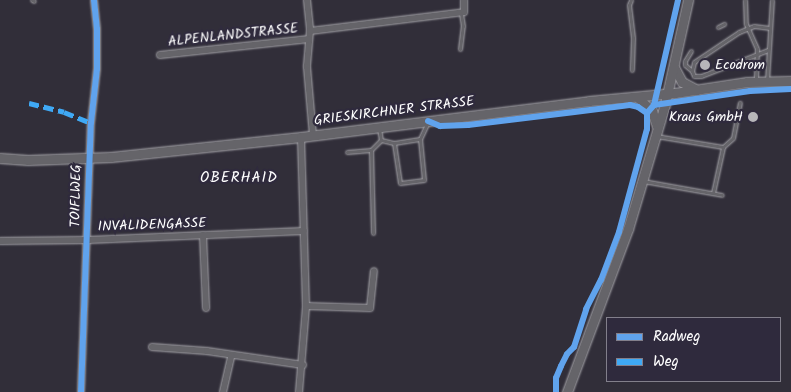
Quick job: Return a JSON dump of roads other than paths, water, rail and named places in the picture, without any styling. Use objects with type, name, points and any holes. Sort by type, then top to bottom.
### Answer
[{"type":"main road","points":[[567,392],[617,262],[668,94],[688,0]]},
{"type":"main road","points":[[673,66],[682,82],[697,90]]},
{"type":"main road","name":"GRIESKIRCHNER STRASSE","points":[[0,158],[28,160],[90,158],[313,136],[379,126],[668,94],[756,82],[791,81]]},
{"type":"main road","points":[[637,97],[652,111],[657,132]]},
{"type":"street","name":"TOIFLWEG","points":[[82,392],[90,158],[97,69],[97,29],[94,0]]},
{"type":"street","points":[[307,0],[310,31],[307,67],[313,136]]},
{"type":"street","points":[[310,31],[463,12],[464,0]]},
{"type":"street","name":"ALPENLANDSTRASSE","points":[[160,56],[309,39]]},
{"type":"street","points":[[299,392],[303,365],[306,306],[301,137]]},
{"type":"street","name":"INVALIDENGASSE","points":[[0,241],[88,240],[304,231]]},
{"type":"street","points":[[203,235],[206,308]]},
{"type":"street","points":[[306,306],[370,308],[374,271]]},
{"type":"street","points":[[152,347],[303,365]]},
{"type":"street","points":[[223,392],[231,356]]},
{"type":"lane","points":[[631,0],[629,5],[633,38],[632,70]]},
{"type":"lane","points":[[745,0],[746,24],[757,54],[756,82]]},
{"type":"lane","points":[[766,82],[772,0]]},
{"type":"lane","points":[[460,49],[463,12]]},
{"type":"lane","points":[[718,26],[724,24]]},
{"type":"lane","points":[[768,50],[701,76],[694,76],[692,70],[694,62],[732,36],[754,26],[770,28]]},
{"type":"lane","points":[[691,50],[685,65],[692,70]]},
{"type":"lane","points":[[713,193],[723,147],[733,138],[740,103]]},
{"type":"lane","points":[[394,143],[400,183],[424,180],[420,140],[428,121]]},
{"type":"lane","points":[[379,126],[381,140]]},
{"type":"lane","points":[[657,132],[723,147]]},
{"type":"lane","points":[[381,140],[394,143],[420,140]]},
{"type":"lane","points":[[347,152],[371,150],[381,140]]},
{"type":"lane","points":[[371,150],[373,233]]},
{"type":"lane","points":[[642,181],[722,195]]},
{"type":"place","name":"Ecodrom","points":[[705,65]]},
{"type":"place","name":"Kraus GmbH","points":[[753,117]]},
{"type":"district","name":"OBERHAID","points":[[239,179]]}]
